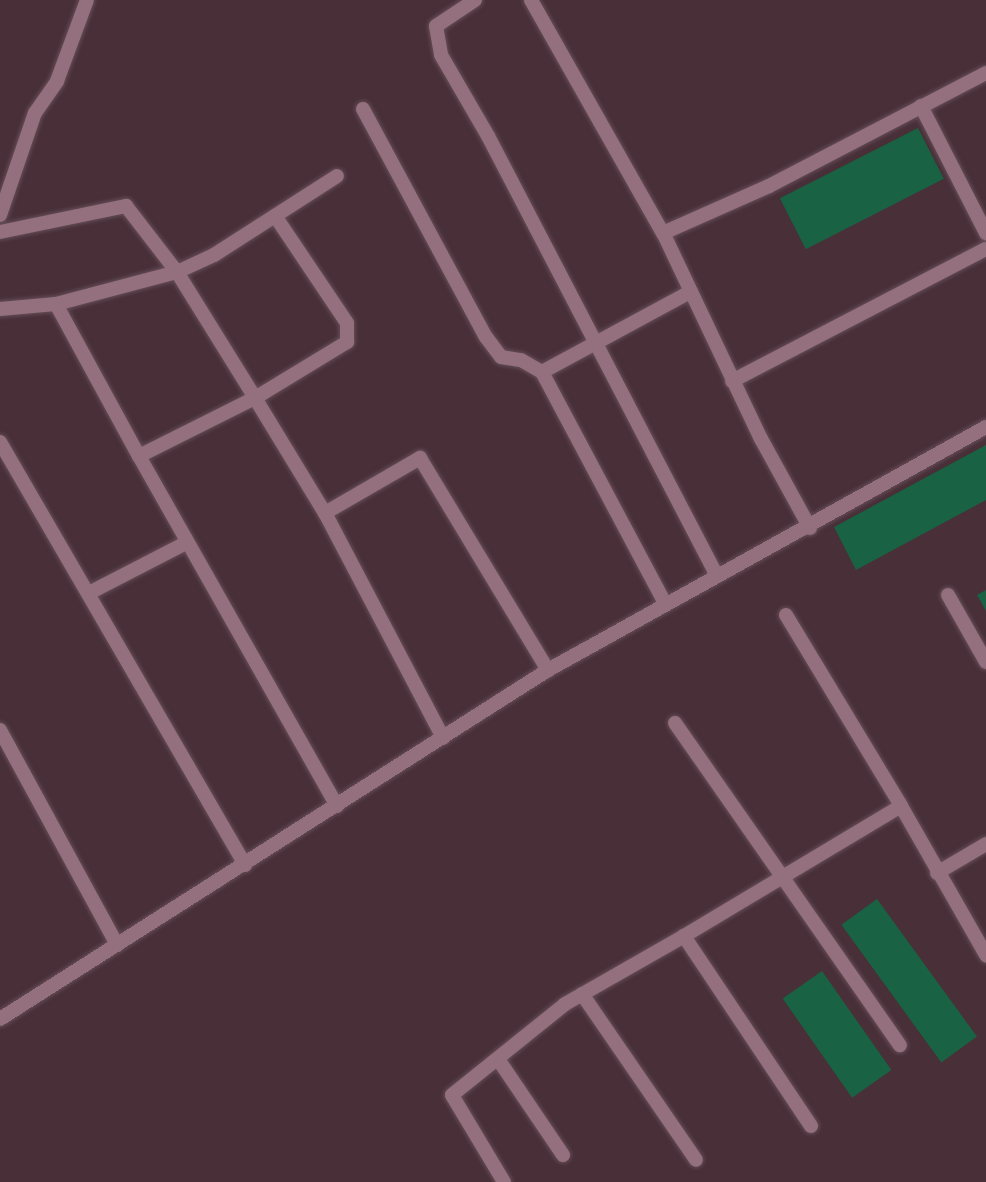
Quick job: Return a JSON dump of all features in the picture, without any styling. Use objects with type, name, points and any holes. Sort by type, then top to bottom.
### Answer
[{"type":"street","points":[[0,215],[34,113],[57,81],[87,0]]},
{"type":"street","points":[[475,0],[436,26],[441,55],[717,576]]},
{"type":"street","points":[[531,0],[663,233],[732,381],[810,528]]},
{"type":"street","points":[[663,233],[769,186],[986,73]]},
{"type":"street","points":[[921,106],[986,233]]},
{"type":"street","points":[[363,109],[486,337],[500,357],[521,360],[542,372],[665,603]]},
{"type":"street","points":[[0,309],[56,304],[177,272],[214,255],[337,176]]},
{"type":"street","points":[[0,232],[126,206],[177,272],[325,513],[443,738]]},
{"type":"street","points":[[139,456],[255,398],[347,342],[347,323],[275,216]]},
{"type":"street","points":[[732,381],[986,249]]},
{"type":"street","points":[[542,372],[593,341],[690,292]]},
{"type":"street","points":[[56,304],[186,542],[337,806]]},
{"type":"street","points":[[0,1019],[548,670],[665,603],[810,528],[986,427]]},
{"type":"street","points":[[0,442],[244,865]]},
{"type":"street","points":[[325,513],[420,458],[548,670]]},
{"type":"street","points":[[89,593],[186,542]]},
{"type":"street","points":[[948,595],[986,662]]},
{"type":"street","points":[[786,615],[901,806],[986,955]]},
{"type":"street","points":[[675,723],[786,877],[900,1045]]},
{"type":"street","points":[[0,730],[117,945]]},
{"type":"street","points":[[504,1182],[452,1095],[582,994],[786,877],[901,806]]},
{"type":"street","points":[[937,873],[986,844]]},
{"type":"street","points":[[684,936],[811,1126]]},
{"type":"street","points":[[582,994],[696,1160]]},
{"type":"street","points":[[498,1059],[563,1155]]},
{"type":"building","points":[[918,128],[944,179],[806,249],[780,198]]},
{"type":"building","points":[[986,445],[986,500],[856,570],[834,527]]},
{"type":"building","points":[[986,590],[986,611],[977,595]]},
{"type":"building","points":[[877,899],[977,1037],[941,1062],[841,925]]},
{"type":"building","points":[[822,971],[891,1070],[852,1098],[783,999]]}]
